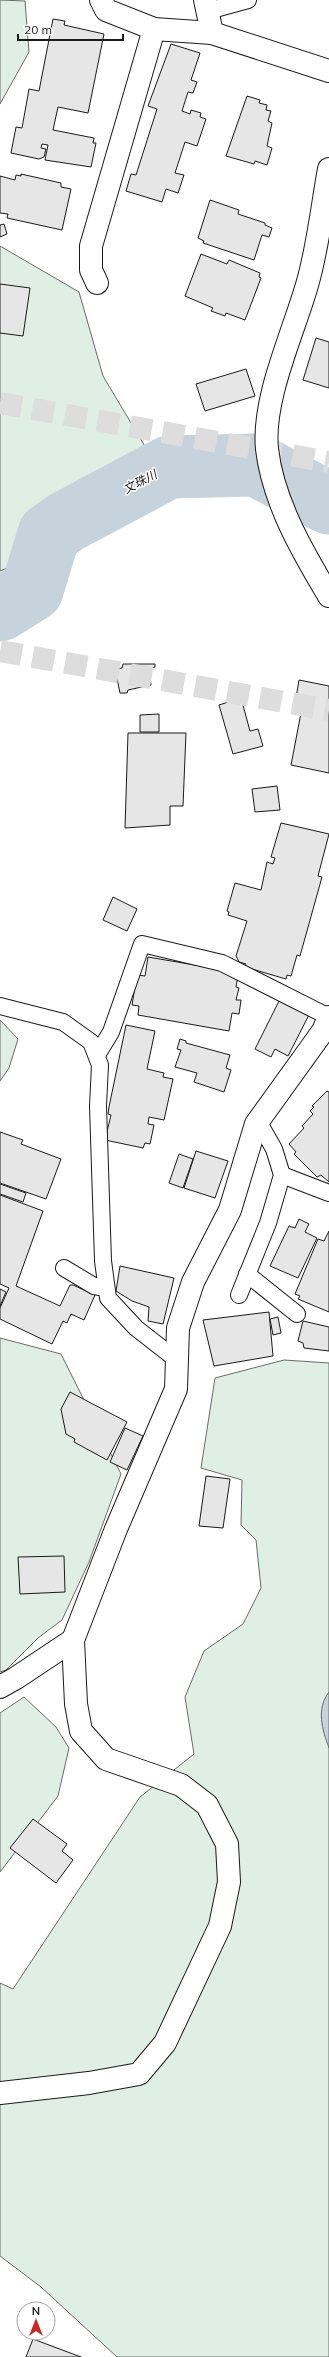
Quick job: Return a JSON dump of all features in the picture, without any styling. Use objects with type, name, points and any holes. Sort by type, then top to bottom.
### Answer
[{"type":"street","points":[[101,0],[106,10],[154,29],[212,33],[329,71]]},
{"type":"street","points":[[206,6],[212,33]]},
{"type":"street","points":[[97,283],[91,270],[91,246],[154,29]]},
{"type":"street","points":[[329,169],[308,283],[269,407],[267,448],[274,488],[309,563],[329,596]]},
{"type":"street","points":[[0,2093],[89,2083],[139,2074],[165,2043],[220,1926],[229,1882],[227,1844],[207,1805],[181,1785],[106,1759],[81,1732],[76,1704],[73,1640],[116,1529],[176,1389],[178,1328],[193,1282],[230,1210],[258,1121],[323,1031],[329,1017]]},
{"type":"street","points":[[0,1686],[16,1678],[73,1640]]},
{"type":"lane","points":[[206,6],[248,0]]},
{"type":"lane","points":[[97,1055],[112,1032],[142,944],[222,963],[329,1017]]},
{"type":"lane","points":[[0,1006],[63,1022],[91,1042],[100,1065],[98,1106],[103,1261],[108,1298],[136,1328],[177,1360]]},
{"type":"lane","points":[[239,1295],[268,1222],[282,1175],[274,1149],[258,1121]]},
{"type":"lane","points":[[282,1175],[329,1193]]},
{"type":"lane","points":[[64,1268],[94,1286],[106,1288]]},
{"type":"lane","points":[[247,1274],[296,1314]]},
{"type":"green space","points":[[0,0],[25,1],[29,52],[0,104]]},
{"type":"green space","points":[[0,246],[79,292],[103,376],[146,448],[29,520],[12,566],[0,571]]},
{"type":"green space","points":[[0,1020],[18,1039],[9,1068],[0,1081]]},
{"type":"green space","points":[[0,1338],[61,1354],[121,1474],[89,1562],[62,1620],[38,1638],[6,1670],[0,1672]]},
{"type":"green space","points":[[284,1360],[329,1363],[329,2357],[117,2357],[41,2287],[0,2256],[0,1983],[13,1989],[140,1797],[194,1754],[185,1697],[204,1651],[243,1624],[261,1588],[256,1540],[241,1525],[242,1480],[201,1468],[215,1378]]},
{"type":"green space","points":[[24,1697],[56,1727],[69,1748],[58,1796],[0,1872],[0,1713]]},
{"type":"shaded area","points":[[329,1692],[329,1748],[322,1726],[321,1712]]},
{"type":"building","points":[[53,19],[65,21],[64,25],[104,34],[88,113],[58,107],[53,130],[94,138],[93,143],[96,143],[91,167],[45,160],[48,145],[42,144],[41,148],[46,149],[44,157],[39,159],[11,153],[16,127],[22,128],[29,89],[39,91]]},
{"type":"building","points":[[171,44],[200,53],[191,80],[197,82],[193,93],[188,92],[182,111],[190,114],[191,110],[201,113],[200,117],[206,119],[197,146],[185,142],[175,173],[184,175],[178,193],[166,189],[162,202],[126,191],[131,174],[136,175],[157,109],[148,106]]},
{"type":"building","points":[[247,96],[260,100],[259,103],[267,105],[266,110],[271,111],[268,121],[272,123],[267,146],[272,148],[267,165],[255,161],[254,164],[226,156]]},
{"type":"building","points":[[21,174],[61,183],[61,187],[71,189],[62,230],[7,218],[8,214],[0,213],[0,176],[15,180],[16,175],[21,176]]},
{"type":"building","points":[[210,200],[239,210],[238,214],[265,223],[265,225],[272,228],[269,237],[262,235],[254,260],[203,243],[204,241],[198,238]]},
{"type":"building","points":[[4,224],[7,234],[0,237],[0,225]]},
{"type":"building","points":[[201,254],[227,264],[229,260],[260,273],[259,277],[261,278],[245,320],[226,313],[225,316],[211,311],[213,308],[185,296]]},
{"type":"building","points":[[0,284],[30,288],[23,336],[0,333]]},
{"type":"building","points":[[316,338],[329,342],[329,388],[303,380]]},
{"type":"building","points":[[246,369],[255,396],[205,411],[196,384]]},
{"type":"building","points":[[123,664],[155,664],[155,667],[149,669],[151,685],[128,690],[127,693],[120,693],[115,669],[122,668]]},
{"type":"building","points":[[299,680],[329,686],[329,773],[291,765],[301,713],[294,710]]},
{"type":"building","points":[[241,698],[250,731],[258,729],[263,746],[233,754],[219,705]]},
{"type":"building","points":[[159,714],[159,732],[140,732],[140,715]]},
{"type":"building","points":[[128,733],[186,733],[183,806],[170,806],[170,825],[125,828]]},
{"type":"building","points":[[277,786],[280,810],[255,812],[252,789]]},
{"type":"building","points":[[281,823],[329,834],[318,876],[322,877],[300,956],[297,955],[291,976],[287,975],[286,979],[245,967],[246,964],[239,962],[236,956],[247,921],[228,915],[229,912],[227,911],[235,883],[261,890],[267,862],[273,864],[275,858],[271,857]]},
{"type":"building","points":[[113,897],[137,909],[127,931],[103,920]]},
{"type":"building","points":[[148,957],[218,969],[238,975],[236,987],[239,988],[236,1000],[241,1000],[239,1014],[232,1013],[229,1031],[138,1015],[139,1006],[132,1005],[137,975],[145,976]]},
{"type":"building","points":[[280,999],[310,1013],[288,1056],[275,1049],[271,1057],[255,1049]]},
{"type":"building","points":[[126,1025],[155,1031],[147,1069],[164,1073],[163,1077],[173,1079],[164,1120],[149,1117],[148,1124],[154,1125],[150,1144],[145,1143],[143,1148],[105,1140],[111,1115],[108,1114],[109,1107]]},
{"type":"building","points":[[180,1039],[186,1041],[186,1043],[230,1055],[226,1068],[231,1070],[224,1092],[194,1082],[197,1073],[175,1067],[181,1050],[177,1049]]},
{"type":"building","points":[[327,1091],[329,1092],[329,1182],[321,1175],[317,1177],[294,1154],[296,1152],[289,1144],[304,1128],[302,1126],[313,1114],[310,1111],[314,1107],[312,1106]]},
{"type":"building","points":[[0,1132],[23,1140],[21,1144],[61,1159],[46,1199],[0,1183]]},
{"type":"building","points":[[196,1151],[228,1161],[215,1198],[184,1188]]},
{"type":"building","points":[[179,1154],[193,1159],[183,1188],[169,1183]]},
{"type":"building","points":[[0,1184],[26,1193],[23,1202],[0,1194]]},
{"type":"building","points":[[0,1195],[43,1211],[16,1286],[60,1306],[70,1285],[95,1295],[84,1320],[71,1314],[67,1323],[63,1321],[52,1344],[0,1319],[0,1308],[9,1288],[0,1284]]},
{"type":"building","points":[[299,1219],[309,1224],[305,1232],[317,1238],[298,1278],[270,1266],[289,1226],[295,1228]]},
{"type":"building","points":[[329,1231],[329,1312],[298,1299],[300,1296],[295,1294],[318,1239],[324,1241]]},
{"type":"building","points":[[120,1266],[174,1278],[163,1324],[148,1321],[149,1307],[132,1301],[116,1291]]},
{"type":"building","points":[[0,1289],[6,1292],[0,1306]]},
{"type":"building","points":[[269,1312],[273,1356],[214,1366],[203,1320]]},
{"type":"building","points":[[278,1317],[281,1333],[273,1335],[270,1319]]},
{"type":"building","points":[[303,1321],[329,1327],[329,1351],[304,1348],[303,1343],[298,1341]]},
{"type":"building","points":[[70,1392],[127,1422],[107,1460],[74,1442],[75,1439],[66,1434],[61,1409]]},
{"type":"building","points":[[125,1428],[143,1436],[127,1470],[110,1462]]},
{"type":"building","points":[[206,1476],[230,1479],[223,1528],[199,1526]]},
{"type":"building","points":[[64,1556],[65,1592],[20,1594],[18,1557]]},
{"type":"building","points":[[33,1819],[67,1844],[62,1851],[73,1860],[56,1883],[10,1848]]},
{"type":"building","points":[[32,2341],[38,2341],[81,2357],[26,2357]]},
{"type":"waterway","name":"文珠川","points":[[0,610],[32,590],[49,534],[66,522],[169,467],[256,465],[329,503]]},
{"type":"tunnel","points":[[0,403],[329,462]]},
{"type":"tunnel","points":[[0,651],[329,710]]}]
